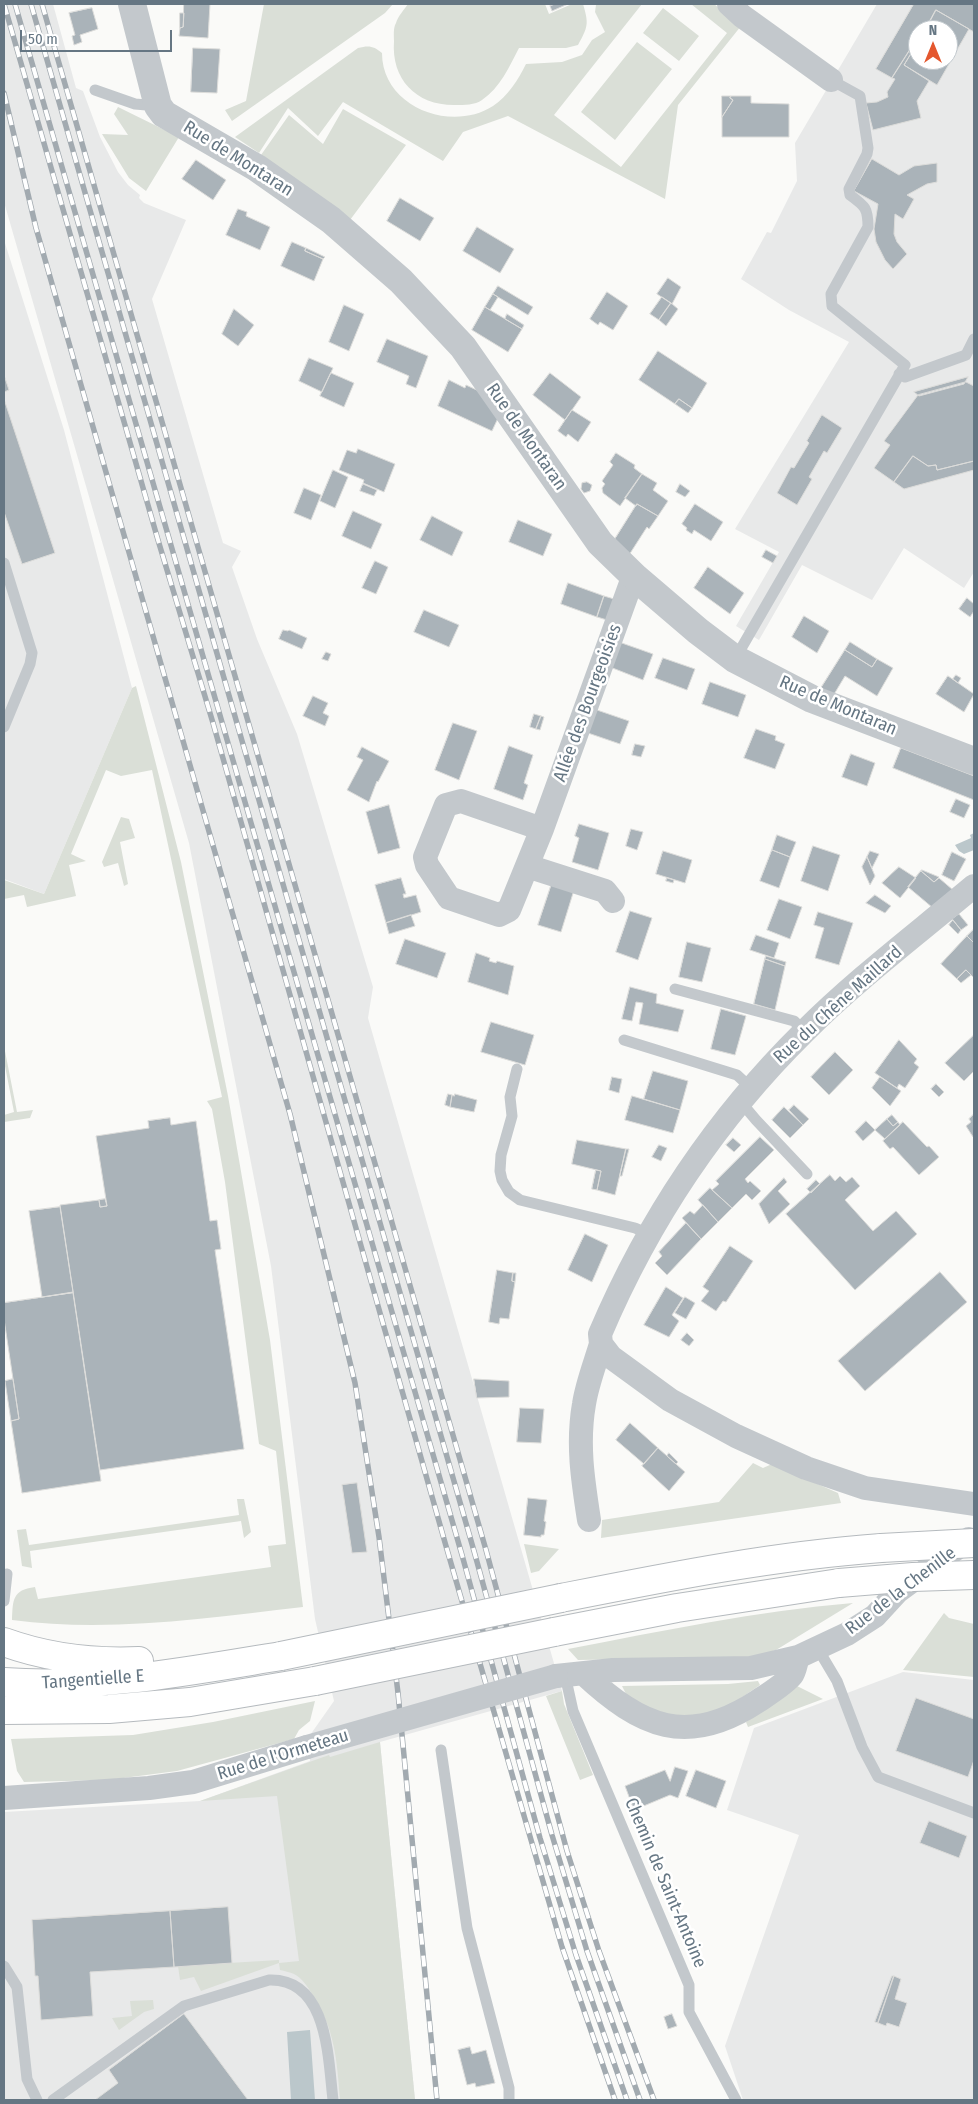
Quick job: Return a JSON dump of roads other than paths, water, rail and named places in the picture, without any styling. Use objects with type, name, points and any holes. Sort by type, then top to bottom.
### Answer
[{"type":"main road","name":"Tangentielle E","points":[[4,1682],[39,1684],[97,1682],[182,1673],[281,1656],[716,1567],[822,1552],[974,1543]]},
{"type":"main road","points":[[4,1710],[109,1709],[190,1702],[316,1681],[677,1608],[839,1583],[914,1577],[974,1575]]},
{"type":"main road","points":[[4,1642],[41,1654],[107,1663],[143,1661],[182,1673]]},
{"type":"main road","points":[[4,1717],[36,1711]]},
{"type":"street","points":[[132,4],[158,106]]},
{"type":"street","points":[[729,4],[742,16],[832,80]]},
{"type":"street","name":"Rue de Montaran","points":[[158,106],[164,114],[257,168],[331,220],[401,281],[463,347],[600,543],[636,578],[698,631],[735,659],[812,699],[974,760]]},
{"type":"street","name":"Allée des Bourgeoisies","points":[[542,829],[461,801],[446,805],[425,856],[427,865],[449,898],[498,915],[509,910],[542,829],[631,583],[636,578]]},
{"type":"street","points":[[527,866],[605,891],[614,901]]},
{"type":"street","name":"Rue du Chêne Maillard","points":[[589,1520],[581,1469],[580,1444],[584,1403],[601,1344],[600,1334],[605,1321],[625,1278],[649,1234],[713,1135],[746,1095],[804,1031],[974,886]]},
{"type":"street","points":[[601,1344],[611,1357],[670,1400],[736,1436],[806,1468],[865,1488],[974,1504]]},
{"type":"street","name":"Rue de la Chenille","points":[[569,1675],[613,1670],[751,1668],[808,1653],[875,1616],[898,1591],[974,1535]]},
{"type":"street","points":[[569,1675],[597,1686],[639,1716],[672,1727],[692,1727],[726,1720],[741,1712],[792,1675],[808,1653]]},
{"type":"street","name":"Rue de l'Ormeteau","points":[[4,1798],[149,1788],[193,1782],[307,1747],[569,1675]]},
{"type":"lane","points":[[735,659],[905,365],[832,306],[831,294],[868,227],[868,214],[864,206],[850,195],[849,188],[867,154],[868,148],[860,96],[832,80]]},
{"type":"lane","points":[[95,90],[135,104],[158,106]]},
{"type":"lane","points":[[899,374],[905,377],[970,358],[974,339]]},
{"type":"lane","points":[[4,563],[32,653],[30,664],[4,727]]},
{"type":"lane","points":[[675,989],[794,1022],[804,1031]]},
{"type":"lane","points":[[624,1040],[737,1075],[756,1120],[807,1174]]},
{"type":"lane","points":[[517,1070],[510,1097],[512,1116],[501,1156],[500,1171],[502,1180],[509,1192],[520,1200],[635,1228],[649,1234]]},
{"type":"lane","points":[[4,1601],[7,1574]]},
{"type":"lane","points":[[808,1653],[837,1681],[862,1747],[878,1777],[974,1813]]},
{"type":"lane","name":"Chemin de Saint-Antoine","points":[[569,1675],[574,1711],[689,1985],[689,2012],[736,2100]]},
{"type":"lane","points":[[441,1750],[467,1928],[509,2088],[509,2100]]},
{"type":"lane","points":[[4,1966],[17,1987],[27,2079],[37,2100]]},
{"type":"lane","points":[[53,2100],[184,2006],[269,1980],[280,1979],[293,1983],[304,1992],[315,2007],[325,2035],[333,2100]]},
{"type":"railway","points":[[4,4],[158,540],[213,723],[446,1546],[562,1947],[615,2100]]},
{"type":"railway","points":[[15,4],[462,1555],[540,1838],[576,1955],[627,2100]]},
{"type":"railway","points":[[31,4],[474,1551],[552,1835],[587,1951],[640,2100]]},
{"type":"railway","points":[[42,4],[486,1550],[567,1851],[599,1951],[654,2100]]},
{"type":"railway","points":[[4,93],[36,228],[290,1114],[355,1383],[379,1537],[398,1693],[437,2100]]}]
